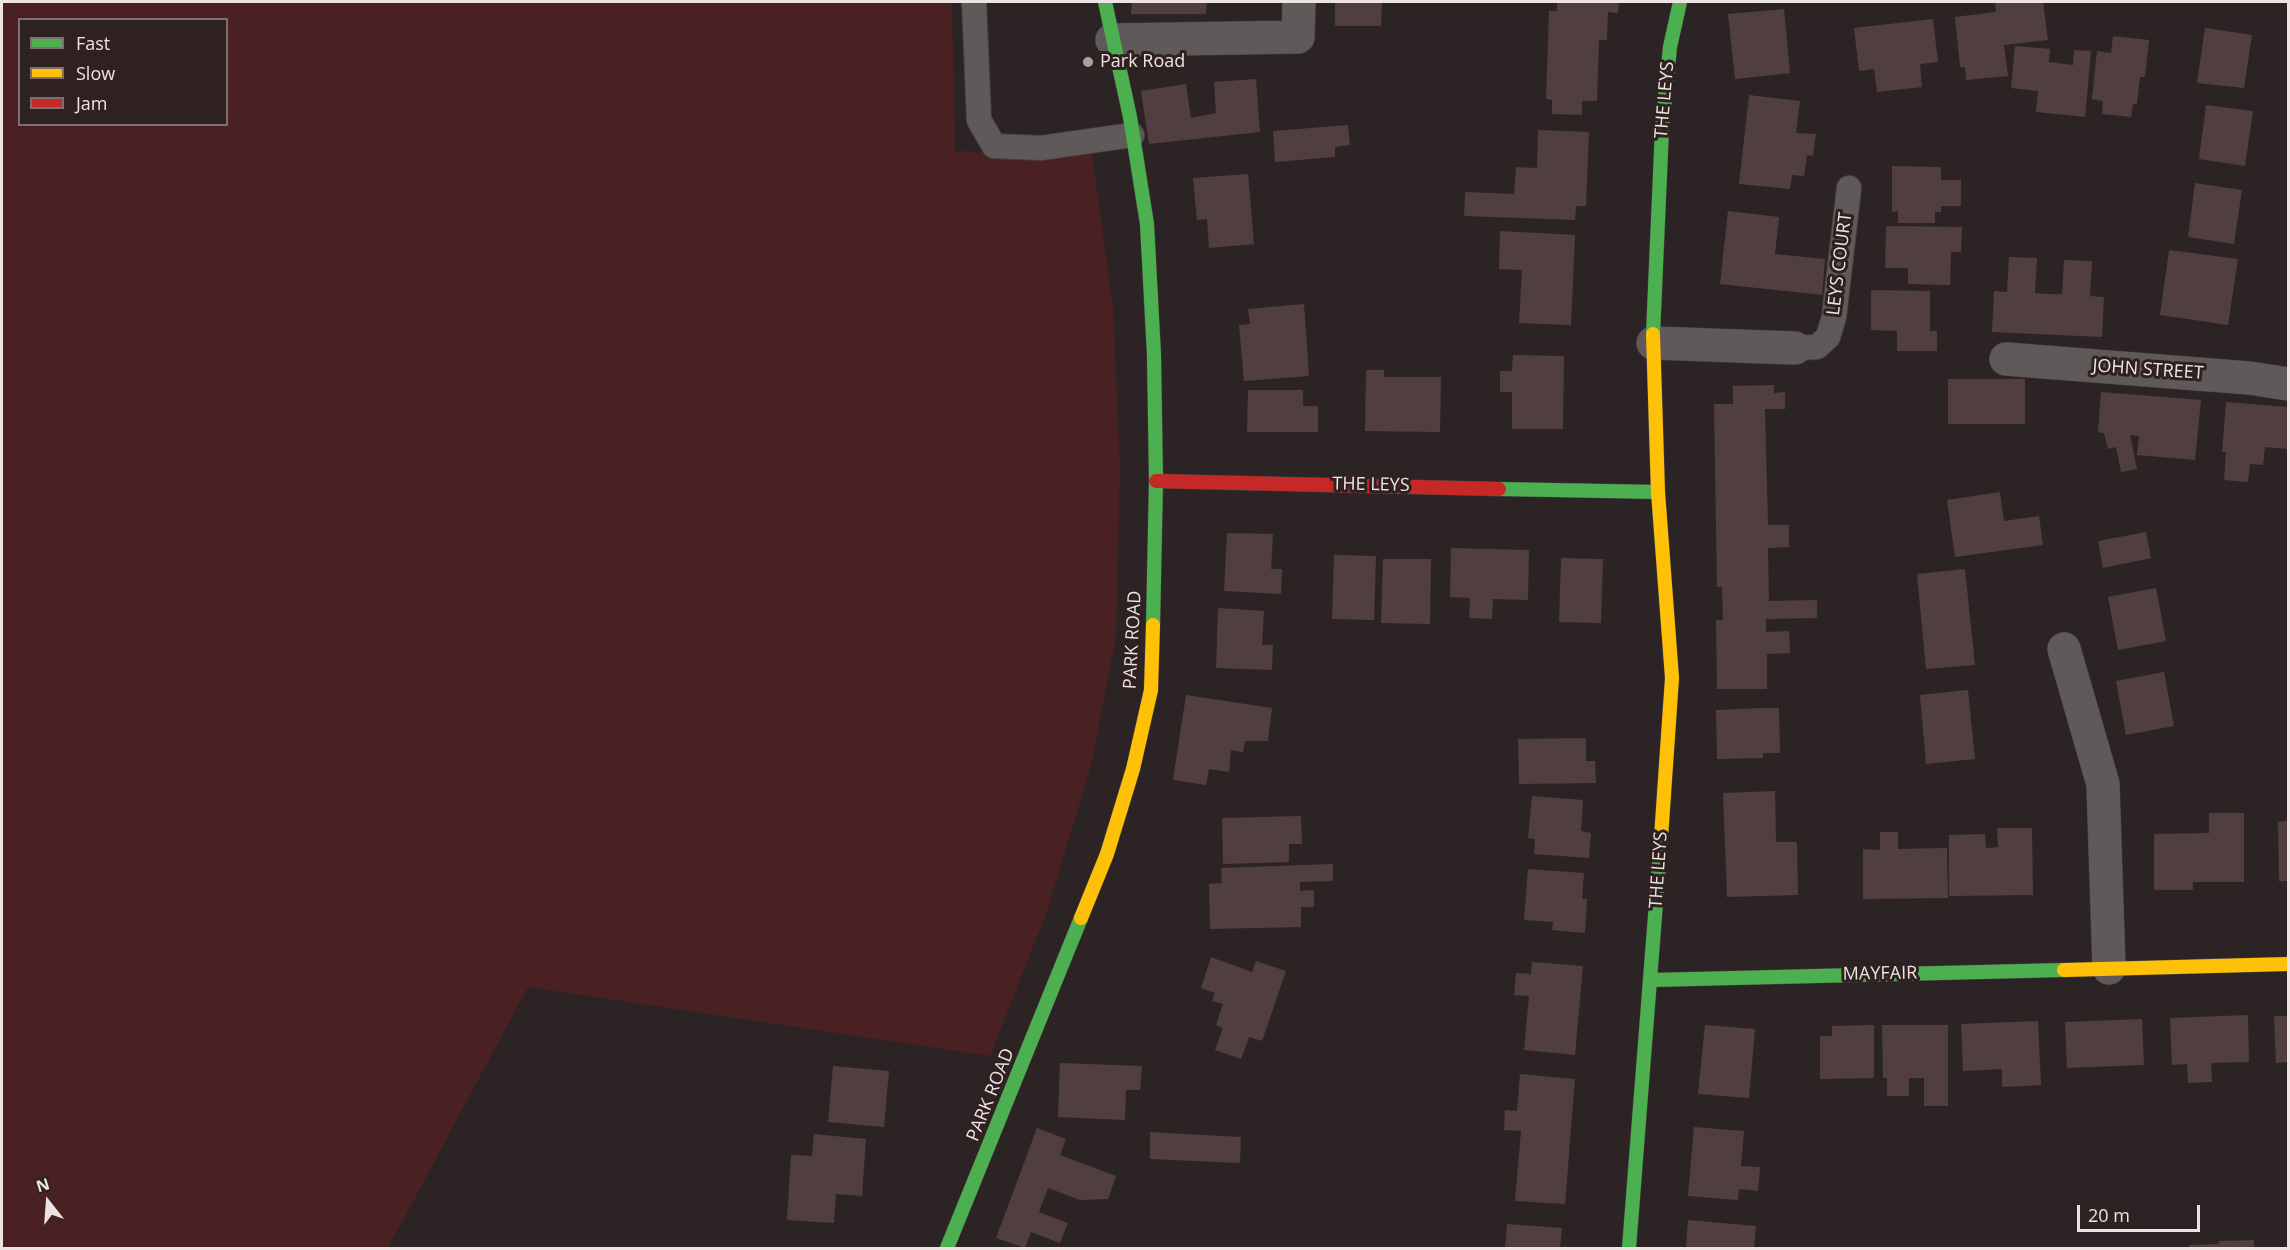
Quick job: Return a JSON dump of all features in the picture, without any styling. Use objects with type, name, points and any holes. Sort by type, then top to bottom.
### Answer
[{"type":"street","name":"PARK ROAD","points":[[947,1248],[1102,865],[1133,769],[1151,690],[1156,481],[1154,355],[1147,224],[1132,135],[1105,2]]},
{"type":"street","points":[[1112,40],[1298,37],[1299,2]]},
{"type":"street","name":"THE LEYS","points":[[1629,1248],[1652,980],[1672,678],[1658,492],[1653,343],[1662,129],[1670,47],[1680,2]]},
{"type":"street","points":[[1653,343],[1795,348]]},
{"type":"street","name":"JOHN STREET","points":[[2006,359],[2249,378],[2289,384]]},
{"type":"street","name":"THE LEYS","points":[[1156,481],[1658,492]]},
{"type":"street","points":[[2064,649],[2103,784],[2109,968]]},
{"type":"street","name":"MAYFAIR","points":[[1652,980],[2289,964]]},
{"type":"lane","points":[[974,2],[979,120],[994,146],[1041,148],[1132,135]]},
{"type":"lane","name":"LEYS COURT","points":[[1795,348],[1817,347],[1828,337],[1834,316],[1849,188]]},
{"type":"shaded area","points":[[2,2],[952,2],[955,151],[1092,153],[1113,309],[1120,467],[1116,636],[1091,766],[1046,914],[990,1056],[528,987],[388,1248],[2,1248]]},
{"type":"building","points":[[1132,2],[1207,2],[1206,14],[1131,14]]},
{"type":"building","points":[[1335,2],[1382,2],[1381,26],[1335,26]]},
{"type":"building","points":[[1557,2],[1619,2],[1618,13],[1608,12],[1607,40],[1599,40],[1597,101],[1582,101],[1582,115],[1552,114],[1552,100],[1546,99],[1549,11],[1557,11]]},
{"type":"building","points":[[2043,2],[2048,40],[2004,45],[2008,76],[1966,80],[1965,67],[1960,67],[1955,17],[1996,12],[1995,3]]},
{"type":"building","points":[[1784,9],[1790,73],[1735,79],[1728,14]]},
{"type":"building","points":[[1933,19],[1938,62],[1920,64],[1922,87],[1877,92],[1874,69],[1859,71],[1854,28]]},
{"type":"building","points":[[2205,28],[2252,35],[2244,88],[2197,83]]},
{"type":"building","points":[[2113,36],[2149,40],[2145,77],[2140,77],[2137,104],[2133,104],[2131,117],[2102,114],[2103,101],[2092,99],[2097,51],[2111,53]]},
{"type":"building","points":[[2015,46],[2050,49],[2049,62],[2073,65],[2074,50],[2091,51],[2085,117],[2036,112],[2038,91],[2011,88]]},
{"type":"building","points":[[1256,79],[1260,132],[1149,144],[1141,91],[1186,84],[1191,118],[1216,113],[1214,82]]},
{"type":"building","points":[[1749,95],[1800,101],[1796,133],[1816,134],[1813,156],[1807,155],[1804,176],[1792,175],[1790,189],[1739,184]]},
{"type":"building","points":[[2206,105],[2253,111],[2245,166],[2199,159]]},
{"type":"building","points":[[1348,125],[1350,145],[1335,147],[1335,157],[1275,162],[1273,131]]},
{"type":"building","points":[[1538,130],[1589,132],[1586,206],[1576,206],[1575,220],[1464,216],[1465,192],[1514,194],[1516,167],[1537,168]]},
{"type":"building","points":[[1892,166],[1941,167],[1941,180],[1961,180],[1961,206],[1941,206],[1941,212],[1935,212],[1935,223],[1898,223],[1898,211],[1892,212]]},
{"type":"building","points":[[1248,174],[1254,244],[1209,248],[1207,219],[1197,220],[1193,178]]},
{"type":"building","points":[[2195,183],[2242,190],[2234,244],[2188,237]]},
{"type":"building","points":[[1728,211],[1779,217],[1775,254],[1825,259],[1822,295],[1720,284]]},
{"type":"building","points":[[1886,226],[1962,227],[1961,252],[1951,252],[1950,285],[1908,284],[1908,268],[1885,268]]},
{"type":"building","points":[[1500,231],[1575,235],[1571,325],[1519,323],[1522,270],[1499,269]]},
{"type":"building","points":[[2169,250],[2238,259],[2228,325],[2160,315]]},
{"type":"building","points":[[2009,257],[2037,258],[2035,293],[2049,294],[2062,294],[2064,260],[2092,261],[2090,296],[2104,297],[2102,337],[1992,332],[1994,291],[2007,292]]},
{"type":"building","points":[[1871,290],[1930,291],[1930,331],[1937,331],[1937,351],[1897,351],[1897,331],[1871,330]]},
{"type":"building","points":[[1304,304],[1309,376],[1244,381],[1239,325],[1250,324],[1248,309]]},
{"type":"building","points":[[1513,355],[1564,356],[1563,429],[1512,429],[1512,392],[1500,392],[1500,371],[1512,371]]},
{"type":"building","points":[[1366,370],[1384,370],[1384,377],[1441,377],[1440,432],[1365,431]]},
{"type":"building","points":[[1948,379],[2025,379],[2025,424],[1948,424]]},
{"type":"building","points":[[1774,385],[1774,393],[1785,392],[1785,409],[1765,409],[1768,525],[1789,525],[1789,547],[1768,548],[1769,601],[1817,600],[1817,618],[1766,619],[1766,632],[1789,631],[1790,653],[1767,654],[1767,689],[1717,689],[1716,620],[1723,620],[1722,587],[1717,587],[1714,404],[1733,404],[1733,386]]},
{"type":"building","points":[[1248,390],[1303,390],[1303,406],[1318,406],[1318,432],[1247,432]]},
{"type":"building","points":[[2101,392],[2201,400],[2195,460],[2137,455],[2139,436],[2130,435],[2137,469],[2121,472],[2116,447],[2108,449],[2104,433],[2098,432]]},
{"type":"building","points":[[2226,402],[2288,407],[2288,449],[2265,447],[2263,465],[2250,464],[2248,482],[2224,480],[2226,452],[2222,452]]},
{"type":"building","points":[[2000,492],[2004,521],[2039,516],[2043,545],[1955,557],[1947,500]]},
{"type":"building","points":[[2146,532],[2151,558],[2103,568],[2098,541]]},
{"type":"building","points":[[1227,533],[1273,534],[1271,569],[1282,569],[1281,594],[1224,591]]},
{"type":"building","points":[[1451,548],[1529,550],[1528,600],[1493,599],[1492,619],[1469,618],[1470,598],[1450,597]]},
{"type":"building","points":[[1334,555],[1376,556],[1374,620],[1332,619]]},
{"type":"building","points":[[1561,558],[1603,559],[1601,623],[1559,622]]},
{"type":"building","points":[[1383,559],[1431,559],[1430,624],[1381,623]]},
{"type":"building","points":[[1965,569],[1975,665],[1926,669],[1917,574]]},
{"type":"building","points":[[2156,588],[2166,641],[2118,650],[2108,597]]},
{"type":"building","points":[[1218,608],[1264,611],[1262,645],[1273,645],[1272,670],[1216,668]]},
{"type":"building","points":[[2164,672],[2174,726],[2126,735],[2116,681]]},
{"type":"building","points":[[1968,690],[1975,759],[1926,764],[1920,695]]},
{"type":"building","points":[[1186,695],[1272,708],[1268,741],[1245,741],[1243,752],[1231,750],[1229,772],[1209,769],[1206,785],[1173,780]]},
{"type":"building","points":[[1779,708],[1780,753],[1763,753],[1763,758],[1717,759],[1716,710]]},
{"type":"building","points":[[1586,738],[1586,761],[1595,761],[1596,783],[1519,784],[1518,739]]},
{"type":"building","points":[[1775,791],[1776,842],[1797,842],[1798,895],[1727,897],[1723,793]]},
{"type":"building","points":[[1532,796],[1583,800],[1581,831],[1591,833],[1589,858],[1534,854],[1535,839],[1528,838]]},
{"type":"building","points":[[2209,813],[2244,813],[2244,882],[2193,882],[2193,890],[2154,890],[2154,834],[2209,833]]},
{"type":"building","points":[[1301,816],[1302,844],[1289,844],[1289,862],[1223,864],[1222,818]]},
{"type":"building","points":[[2288,821],[2288,881],[2279,881],[2278,822]]},
{"type":"building","points":[[1997,828],[2032,828],[2033,895],[1949,896],[1949,835],[1985,834],[1986,848],[1998,847]]},
{"type":"building","points":[[1880,832],[1898,832],[1898,849],[1947,848],[1948,898],[1863,899],[1863,849],[1880,850]]},
{"type":"building","points":[[1333,864],[1333,881],[1300,882],[1300,891],[1314,890],[1314,907],[1301,907],[1301,927],[1210,929],[1209,884],[1222,883],[1221,868]]},
{"type":"building","points":[[1528,869],[1584,873],[1582,899],[1587,899],[1585,933],[1552,930],[1553,922],[1524,920]]},
{"type":"building","points":[[1211,957],[1252,972],[1256,961],[1286,971],[1262,1041],[1249,1037],[1241,1059],[1215,1050],[1223,1028],[1216,1025],[1223,1004],[1212,1001],[1215,993],[1201,988]]},
{"type":"building","points":[[1532,962],[1583,966],[1575,1055],[1524,1050],[1529,996],[1514,995],[1516,973],[1531,974]]},
{"type":"building","points":[[2248,1015],[2249,1062],[2211,1063],[2212,1082],[2188,1083],[2187,1064],[2172,1065],[2170,1018]]},
{"type":"building","points":[[2274,1016],[2288,1016],[2288,1062],[2276,1063]]},
{"type":"building","points":[[2142,1019],[2144,1065],[2067,1068],[2065,1022]]},
{"type":"building","points":[[2038,1021],[2041,1085],[2002,1087],[2002,1069],[1963,1071],[1961,1024]]},
{"type":"building","points":[[1705,1025],[1755,1029],[1749,1098],[1698,1094]]},
{"type":"building","points":[[1874,1025],[1874,1078],[1820,1079],[1820,1036],[1832,1036],[1832,1026]]},
{"type":"building","points":[[1882,1025],[1948,1025],[1948,1106],[1924,1106],[1924,1078],[1909,1078],[1909,1096],[1887,1096],[1887,1078],[1883,1078]]},
{"type":"building","points":[[1060,1063],[1142,1066],[1140,1090],[1126,1090],[1125,1120],[1058,1117]]},
{"type":"building","points":[[833,1066],[889,1071],[884,1127],[828,1122]]},
{"type":"building","points":[[1520,1074],[1575,1079],[1565,1204],[1515,1201],[1521,1131],[1504,1130],[1505,1110],[1517,1111]]},
{"type":"building","points":[[1694,1127],[1744,1131],[1741,1166],[1760,1167],[1758,1191],[1739,1189],[1738,1200],[1688,1196]]},
{"type":"building","points":[[1037,1128],[1066,1139],[1060,1155],[1116,1176],[1108,1199],[1080,1200],[1048,1188],[1039,1212],[1068,1223],[1060,1243],[1031,1232],[1025,1248],[996,1238]]},
{"type":"building","points":[[1150,1132],[1241,1137],[1240,1163],[1150,1159]]},
{"type":"building","points":[[814,1134],[866,1139],[862,1196],[836,1194],[834,1223],[787,1220],[791,1155],[812,1156]]},
{"type":"building","points":[[1688,1220],[1756,1226],[1754,1248],[1686,1248]]},
{"type":"building","points":[[1507,1224],[1562,1228],[1560,1248],[1505,1248]]},
{"type":"building","points":[[2254,1240],[2254,1248],[2189,1248],[2189,1245],[2219,1244],[2219,1241]]},
{"type":"traffic: fast","points":[[1105,2],[1130,117],[1147,224],[1154,355],[1156,481],[1153,625]]},
{"type":"traffic: fast","points":[[1653,334],[1662,129],[1670,47],[1680,2]]},
{"type":"traffic: fast","points":[[1499,489],[1658,492]]},
{"type":"traffic: fast","points":[[1629,1248],[1660,852]]},
{"type":"traffic: fast","points":[[947,1248],[1081,918]]},
{"type":"traffic: fast","points":[[1652,980],[2064,970]]},
{"type":"traffic: slow","points":[[1653,334],[1658,492],[1672,678],[1660,852]]},
{"type":"traffic: slow","points":[[1081,918],[1107,854],[1133,769],[1151,690],[1153,625]]},
{"type":"traffic: slow","points":[[2064,970],[2288,964]]},
{"type":"traffic: jam","points":[[1156,481],[1499,489]]},
{"type":"place","name":"Park Road","points":[[1088,62]]}]
